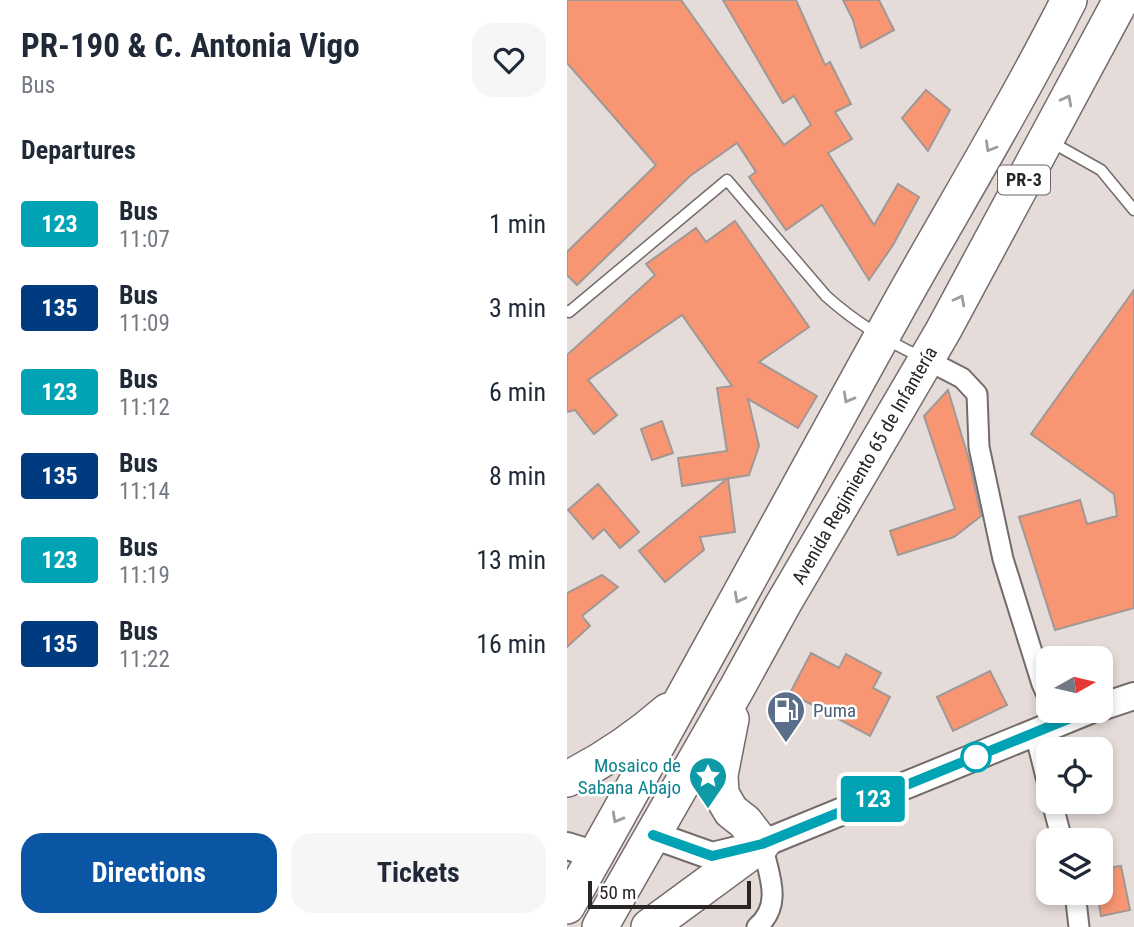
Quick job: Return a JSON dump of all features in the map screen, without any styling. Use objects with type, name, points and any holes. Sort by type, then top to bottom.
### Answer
[{"type":"highway","name":"PR-3","points":[[567,906],[582,851],[686,695],[881,338],[1029,79],[1069,0]]},
{"type":"highway","name":"Avenida Regimiento 65 de Infantería","points":[[600,927],[782,606],[927,360],[1121,0]]},
{"type":"highway","points":[[649,927],[762,844],[745,822],[731,811],[721,794],[720,775],[737,688]]},
{"type":"highway","points":[[567,779],[604,761],[686,695]]},
{"type":"street","points":[[927,360],[962,378],[977,394],[979,447],[1003,559],[1036,665]]},
{"type":"street","points":[[1113,703],[1134,696]]},
{"type":"street","points":[[653,835],[712,856],[762,844],[1035,733],[1049,723]]},
{"type":"street","points":[[1035,733],[1036,737]]},
{"type":"street","points":[[757,927],[771,910],[774,890],[762,844]]},
{"type":"street","points":[[1078,905],[1079,927]]},
{"type":"lane","points":[[1046,139],[1101,170],[1134,210]]},
{"type":"lane","points":[[567,311],[613,277],[727,180],[826,296],[881,338],[927,360]]},
{"type":"building","points":[[567,0],[681,0],[784,145],[811,125],[794,96],[783,103],[723,0],[796,0],[825,65],[830,62],[851,104],[835,112],[852,139],[828,153],[874,225],[898,184],[919,197],[893,245],[869,280],[822,205],[786,230],[749,177],[756,172],[737,143],[690,176],[577,285],[567,275],[567,252],[656,165],[567,63]]},
{"type":"building","points":[[843,0],[879,0],[894,30],[861,48],[853,20]]},
{"type":"building","points":[[926,90],[950,110],[928,151],[902,118]]},
{"type":"building","points":[[735,221],[809,327],[759,362],[817,396],[798,428],[748,399],[759,446],[749,475],[682,486],[678,458],[727,451],[717,388],[732,386],[682,315],[588,380],[617,415],[594,434],[575,410],[567,412],[567,355],[655,275],[646,264],[696,228],[706,242]]},
{"type":"building","points":[[1134,290],[1134,608],[1055,630],[1019,517],[1080,500],[1087,524],[1117,516],[1114,494],[1031,434]]},
{"type":"building","points":[[948,390],[969,460],[981,516],[954,537],[898,555],[890,531],[955,509],[924,416]]},
{"type":"building","points":[[662,421],[673,453],[652,460],[641,429]]},
{"type":"building","points":[[728,478],[735,532],[700,537],[704,550],[665,582],[639,551]]},
{"type":"building","points":[[598,484],[639,532],[620,548],[604,529],[593,539],[568,510]]},
{"type":"building","points":[[602,575],[618,587],[582,616],[590,626],[567,647],[567,593]]},
{"type":"building","points":[[811,653],[839,668],[846,654],[881,673],[873,688],[890,697],[870,736],[790,693]]},
{"type":"building","points":[[990,671],[1007,705],[953,731],[937,697]]},
{"type":"building","points":[[1121,866],[1130,910],[1101,916],[1099,905],[1113,905],[1113,867]]},
{"type":"bus line","name":"123","points":[[653,835],[712,856],[762,844],[1057,723]]},
{"type":"place","name":"Puma","points":[[786,744]]},
{"type":"place","name":"Mosaico de Sabana Abajo","points":[[708,810]]}]
